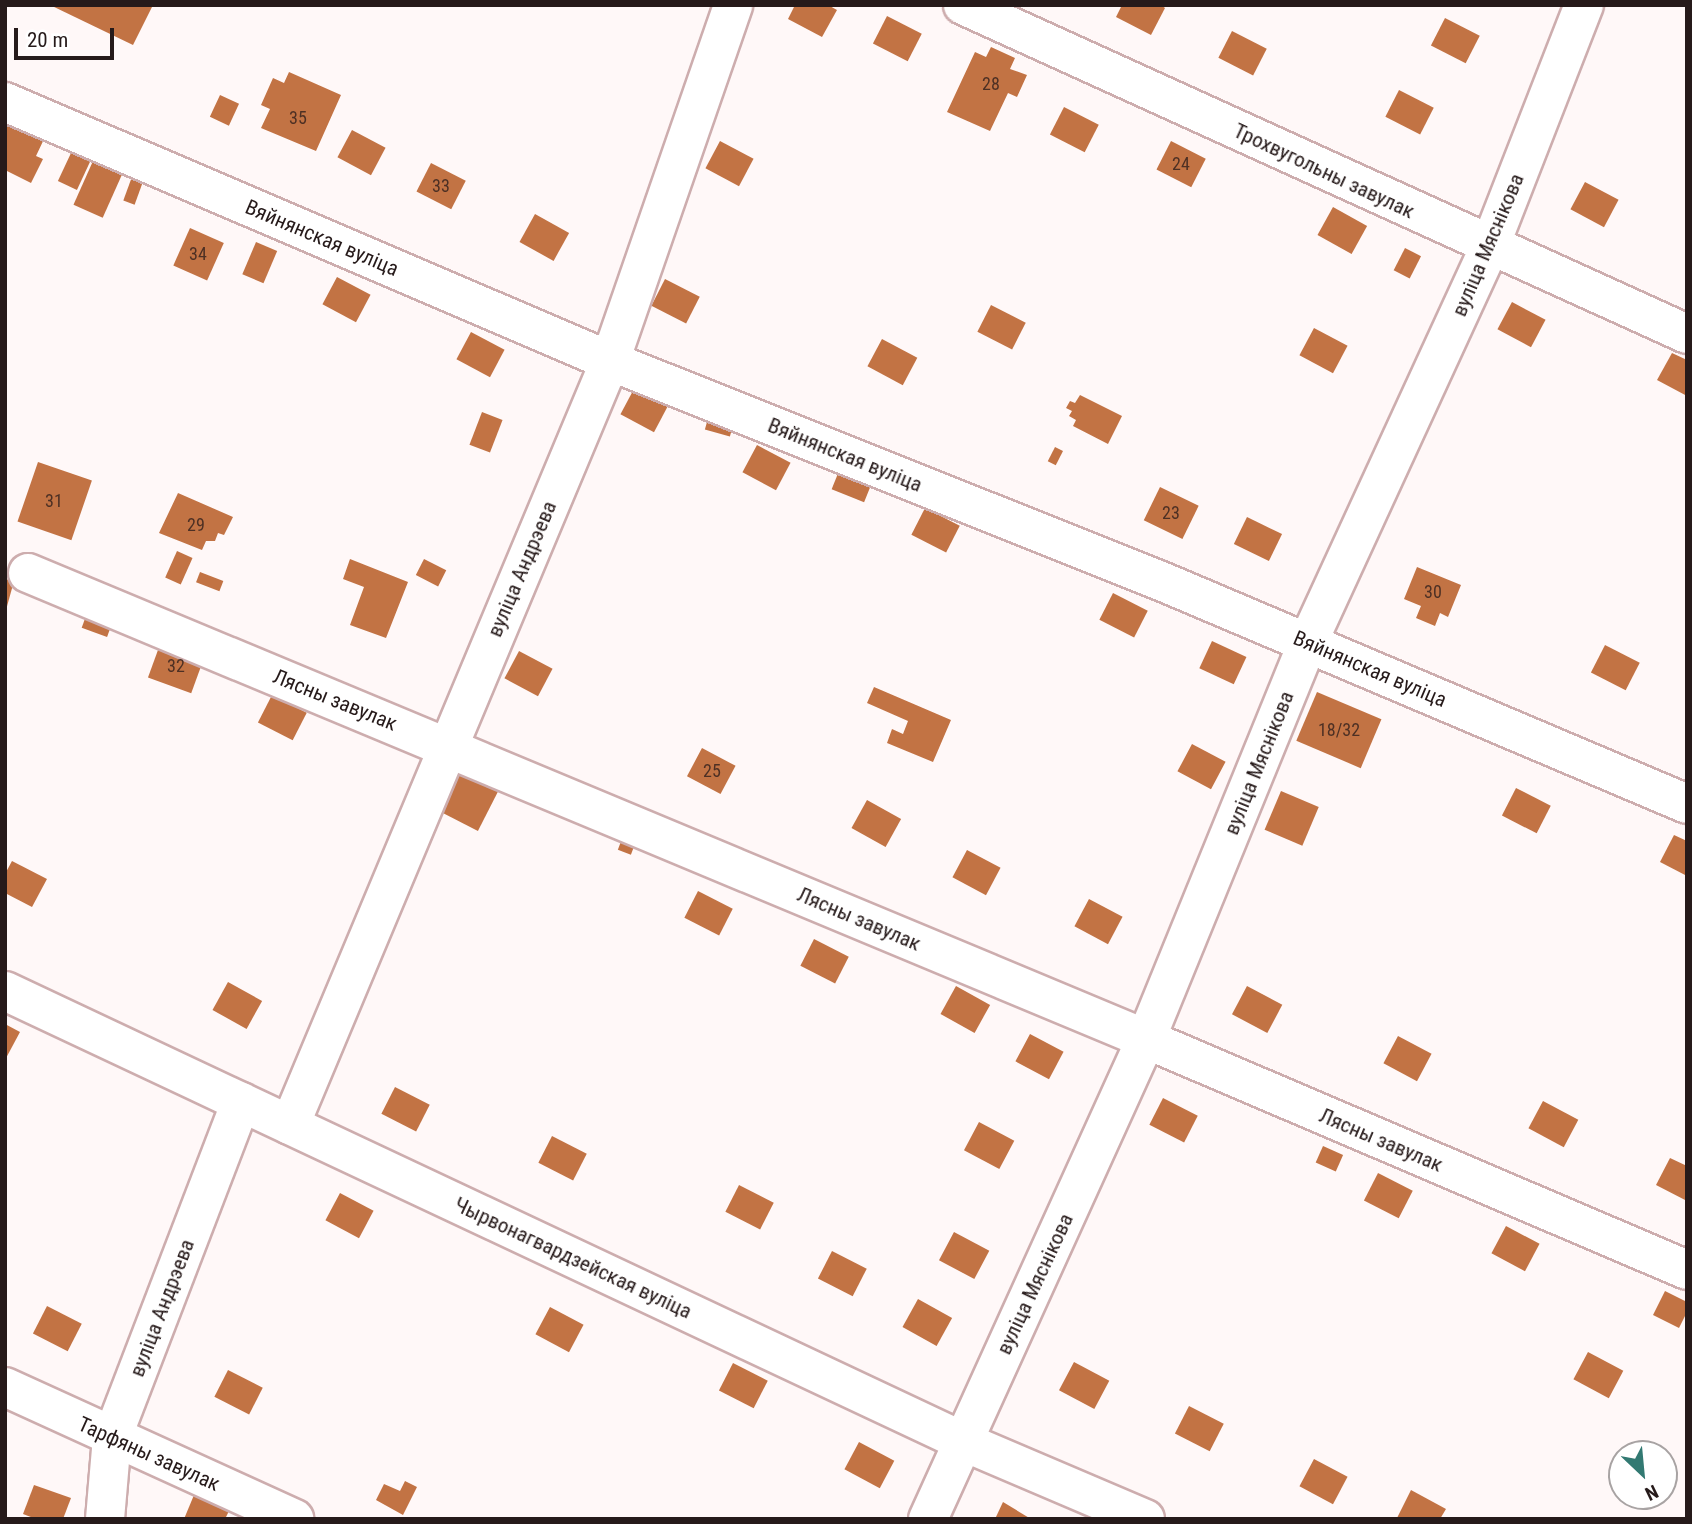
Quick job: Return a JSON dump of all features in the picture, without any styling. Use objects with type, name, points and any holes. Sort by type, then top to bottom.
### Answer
[{"type":"street","name":"вуліца Андрэева","points":[[290,1125],[610,361],[733,5]]},
{"type":"street","name":"Трохвугольны завулак","points":[[963,5],[1687,334]]},
{"type":"street","name":"вуліца Мяснікова","points":[[928,1519],[1146,1040],[1308,642],[1490,246],[1584,5]]},
{"type":"street","name":"Вяйнянская вуліца","points":[[5,102],[610,361],[1308,642],[1687,804]]},
{"type":"street","name":"Лясны завулак","points":[[28,573],[448,746],[1687,1270]]},
{"type":"street","name":"Чырвонагвардзейская вуліца","points":[[5,991],[962,1441],[1145,1519]]},
{"type":"street","name":"вуліца Андрэева","points":[[105,1519],[112,1438],[241,1102]]},
{"type":"street","name":"Тарфяны завулак","points":[[5,1387],[294,1519]]},
{"type":"building","points":[[50,5],[153,5],[133,45]]},
{"type":"building","points":[[795,5],[828,5],[837,10],[822,37],[788,19]]},
{"type":"building","points":[[1122,5],[1161,5],[1165,8],[1151,35],[1116,17]]},
{"type":"building","points":[[887,16],[922,34],[908,61],[873,44]]},
{"type":"building","points":[[1445,18],[1480,36],[1466,63],[1431,46]]},
{"type":"building","points":[[1232,31],[1267,49],[1253,75],[1218,58]]},
{"type":"building","points":[[991,47],[1015,58],[1010,69],[1027,75],[1017,97],[1008,93],[990,131],[947,112],[975,52],[986,57]]},
{"type":"building","points":[[289,72],[341,95],[316,151],[261,128],[270,109],[261,105],[273,78],[284,83]]},
{"type":"building","points":[[1399,90],[1434,108],[1420,134],[1385,117]]},
{"type":"building","points":[[220,95],[239,104],[229,126],[210,117]]},
{"type":"building","points":[[1064,107],[1099,125],[1085,152],[1050,135]]},
{"type":"building","points":[[5,118],[45,137],[36,156],[43,159],[31,183],[5,170]]},
{"type":"building","points":[[352,130],[386,148],[371,175],[337,157]]},
{"type":"building","points":[[720,141],[754,159],[739,186],[705,168]]},
{"type":"building","points":[[1171,141],[1206,159],[1191,187],[1156,170]]},
{"type":"building","points":[[71,153],[90,162],[77,190],[58,181]]},
{"type":"building","points":[[93,161],[122,174],[103,218],[73,205]]},
{"type":"building","points":[[137,163],[148,167],[135,205],[123,201]]},
{"type":"building","points":[[431,163],[466,181],[451,209],[416,192]]},
{"type":"building","points":[[1585,182],[1619,200],[1604,227],[1570,209]]},
{"type":"building","points":[[1333,207],[1367,226],[1352,254],[1317,235]]},
{"type":"building","points":[[535,214],[569,233],[554,261],[519,242]]},
{"type":"building","points":[[190,228],[224,243],[207,281],[173,265]]},
{"type":"building","points":[[256,242],[277,251],[263,283],[242,274]]},
{"type":"building","points":[[1405,248],[1421,256],[1410,278],[1394,270]]},
{"type":"building","points":[[337,277],[371,295],[356,322],[322,304]]},
{"type":"building","points":[[665,279],[700,297],[686,323],[651,306]]},
{"type":"building","points":[[1512,302],[1546,320],[1531,347],[1497,329]]},
{"type":"building","points":[[991,305],[1026,323],[1012,349],[977,332]]},
{"type":"building","points":[[1314,328],[1348,346],[1333,373],[1299,355]]},
{"type":"building","points":[[471,332],[505,350],[490,377],[456,359]]},
{"type":"building","points":[[882,339],[917,358],[903,385],[867,366]]},
{"type":"building","points":[[1672,353],[1687,360],[1687,396],[1657,380]]},
{"type":"building","points":[[635,387],[669,405],[654,432],[620,414]]},
{"type":"building","points":[[1080,395],[1122,416],[1108,444],[1073,426],[1076,420],[1069,416],[1072,411],[1066,408],[1070,401],[1075,403]]},
{"type":"building","points":[[482,412],[503,420],[490,453],[469,445]]},
{"type":"building","points":[[709,415],[734,422],[730,437],[705,429]]},
{"type":"building","points":[[757,445],[791,463],[776,490],[742,472]]},
{"type":"building","points":[[1055,447],[1063,451],[1056,465],[1048,461]]},
{"type":"building","points":[[38,462],[92,481],[71,540],[17,522]]},
{"type":"building","points":[[841,466],[873,479],[864,502],[832,489]]},
{"type":"building","points":[[1160,487],[1199,506],[1182,539],[1144,520]]},
{"type":"building","points":[[178,493],[233,517],[224,535],[218,533],[215,541],[206,541],[202,550],[159,533]]},
{"type":"building","points":[[925,508],[960,526],[946,552],[911,535]]},
{"type":"building","points":[[1247,517],[1282,534],[1269,561],[1234,544]]},
{"type":"building","points":[[177,551],[193,558],[181,584],[165,577]]},
{"type":"building","points":[[350,559],[408,582],[386,638],[350,625],[364,587],[343,579]]},
{"type":"building","points":[[424,559],[446,570],[438,586],[416,575]]},
{"type":"building","points":[[1417,567],[1461,585],[1448,617],[1440,613],[1435,626],[1416,618],[1421,606],[1404,599]]},
{"type":"building","points":[[200,572],[223,581],[219,591],[196,582]]},
{"type":"building","points":[[5,579],[14,581],[6,610],[5,610]]},
{"type":"building","points":[[1113,593],[1148,611],[1134,637],[1099,620]]},
{"type":"building","points":[[94,594],[119,603],[107,637],[82,628]]},
{"type":"building","points":[[162,639],[205,655],[191,693],[148,678]]},
{"type":"building","points":[[1212,641],[1246,657],[1234,684],[1199,668]]},
{"type":"building","points":[[1605,645],[1640,663],[1626,690],[1591,673]]},
{"type":"building","points":[[519,651],[553,669],[538,696],[504,678]]},
{"type":"building","points":[[874,687],[951,720],[933,762],[887,743],[892,729],[903,734],[908,721],[867,703]]},
{"type":"building","points":[[1317,692],[1381,719],[1361,768],[1296,741]]},
{"type":"building","points":[[272,695],[307,713],[293,740],[258,723]]},
{"type":"building","points":[[471,741],[513,762],[478,831],[436,810]]},
{"type":"building","points":[[1192,744],[1226,762],[1211,789],[1177,771]]},
{"type":"building","points":[[702,748],[736,766],[721,794],[687,776]]},
{"type":"building","points":[[1516,788],[1551,806],[1537,833],[1502,816]]},
{"type":"building","points":[[1281,791],[1319,807],[1302,846],[1265,830]]},
{"type":"building","points":[[867,800],[901,819],[886,847],[851,828]]},
{"type":"building","points":[[625,831],[638,836],[631,855],[618,850]]},
{"type":"building","points":[[1674,835],[1687,841],[1687,876],[1660,862]]},
{"type":"building","points":[[967,850],[1001,868],[986,895],[952,877]]},
{"type":"building","points":[[12,861],[47,879],[32,907],[5,893],[5,874]]},
{"type":"building","points":[[698,891],[733,909],[719,935],[684,918]]},
{"type":"building","points":[[1089,899],[1123,917],[1108,944],[1074,926]]},
{"type":"building","points":[[814,939],[849,957],[835,983],[800,966]]},
{"type":"building","points":[[228,982],[262,1001],[247,1029],[212,1010]]},
{"type":"building","points":[[956,986],[990,1005],[975,1033],[940,1014]]},
{"type":"building","points":[[1247,986],[1282,1005],[1267,1033],[1232,1014]]},
{"type":"building","points":[[5,1024],[20,1032],[5,1060]]},
{"type":"building","points":[[1030,1034],[1064,1052],[1049,1079],[1015,1061]]},
{"type":"building","points":[[1398,1036],[1432,1054],[1417,1081],[1383,1063]]},
{"type":"building","points":[[395,1087],[430,1105],[416,1131],[381,1114]]},
{"type":"building","points":[[1163,1098],[1198,1116],[1184,1142],[1149,1125]]},
{"type":"building","points":[[1543,1101],[1578,1120],[1564,1147],[1528,1128]]},
{"type":"building","points":[[979,1122],[1014,1141],[999,1169],[964,1150]]},
{"type":"building","points":[[552,1136],[587,1154],[573,1180],[538,1163]]},
{"type":"building","points":[[1323,1146],[1343,1155],[1336,1171],[1316,1162]]},
{"type":"building","points":[[1670,1158],[1687,1166],[1687,1201],[1656,1185]]},
{"type":"building","points":[[1378,1173],[1413,1191],[1399,1218],[1364,1201]]},
{"type":"building","points":[[739,1185],[774,1203],[760,1229],[725,1212]]},
{"type":"building","points":[[340,1193],[374,1211],[359,1238],[325,1220]]},
{"type":"building","points":[[1506,1226],[1540,1244],[1525,1271],[1491,1253]]},
{"type":"building","points":[[954,1232],[989,1251],[974,1279],[939,1260]]},
{"type":"building","points":[[832,1251],[867,1269],[853,1296],[818,1279]]},
{"type":"building","points":[[1665,1291],[1687,1302],[1687,1312],[1679,1328],[1653,1315]]},
{"type":"building","points":[[918,1299],[952,1318],[937,1346],[902,1327]]},
{"type":"building","points":[[47,1306],[82,1324],[68,1351],[33,1334]]},
{"type":"building","points":[[550,1307],[584,1325],[569,1352],[535,1334]]},
{"type":"building","points":[[1588,1352],[1623,1371],[1609,1398],[1573,1379]]},
{"type":"building","points":[[1074,1362],[1109,1381],[1094,1409],[1059,1390]]},
{"type":"building","points":[[733,1363],[768,1381],[754,1408],[719,1391]]},
{"type":"building","points":[[228,1370],[263,1388],[249,1414],[214,1397]]},
{"type":"building","points":[[1189,1406],[1224,1424],[1210,1451],[1175,1434]]},
{"type":"building","points":[[859,1442],[894,1461],[880,1488],[844,1469]]},
{"type":"building","points":[[1314,1459],[1348,1477],[1333,1504],[1299,1486]]},
{"type":"building","points":[[405,1481],[417,1487],[403,1515],[376,1500],[384,1484],[400,1491]]},
{"type":"building","points":[[34,1485],[71,1498],[63,1519],[36,1519],[23,1514]]},
{"type":"building","points":[[1411,1490],[1446,1509],[1440,1519],[1397,1518]]},
{"type":"building","points":[[194,1495],[229,1511],[225,1519],[184,1519]]},
{"type":"building","points":[[1003,1502],[1031,1519],[995,1519]]}]
